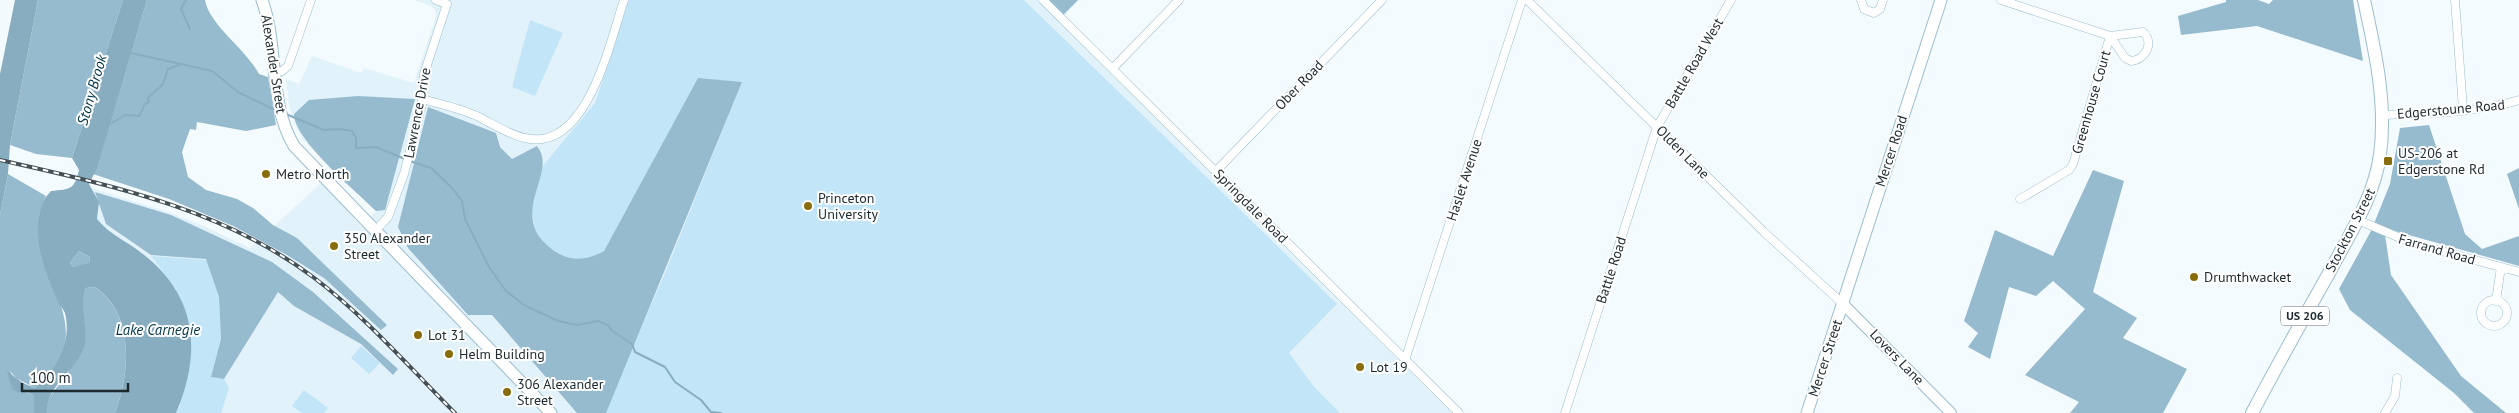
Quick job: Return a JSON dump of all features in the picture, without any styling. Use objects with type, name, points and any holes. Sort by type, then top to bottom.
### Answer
[{"type":"highway","name":"Stockton Street","points":[[2252,413],[2358,220],[2367,202],[2377,170],[2382,115],[2379,71],[2364,0]]},
{"type":"main road","name":"Alexander Street","points":[[262,0],[267,17],[278,98],[284,125],[298,151],[551,413]]},
{"type":"main road","name":"Mercer Road","points":[[1842,303],[1941,0]]},
{"type":"main road","name":"Mercer Street","points":[[1807,413],[1842,303]]},
{"type":"street","points":[[274,72],[288,66],[311,0]]},
{"type":"street","name":"Lawrence Drive","points":[[376,230],[388,217],[404,174],[422,99],[424,74],[447,4],[436,0]]},
{"type":"street","points":[[422,99],[457,108],[503,131],[524,138],[544,139],[558,135],[573,122],[592,91],[624,0]]},
{"type":"street","name":"Springdale Road","points":[[1043,0],[1459,413]]},
{"type":"street","points":[[1113,68],[1179,0]]},
{"type":"street","name":"Ober Road","points":[[1216,171],[1382,0]]},
{"type":"street","name":"Haslet Avenue","points":[[1406,360],[1522,0]]},
{"type":"street","name":"Olden Lane","points":[[1526,0],[1764,232],[1842,303]]},
{"type":"street","name":"Battle Road West","points":[[1658,127],[1731,0]]},
{"type":"street","points":[[1861,0],[1864,9],[1874,13],[1880,9],[1883,0]]},
{"type":"street","points":[[2001,0],[2110,36],[2140,32],[2148,37],[2148,45],[2141,58],[2131,61],[2125,58],[2110,36]]},
{"type":"street","points":[[2455,0],[2463,109]]},
{"type":"street","name":"Greenhouse Court","points":[[2020,198],[2069,170],[2073,164],[2110,36]]},
{"type":"street","name":"Edgerstoune Road","points":[[2382,115],[2434,113],[2494,107],[2519,100]]},
{"type":"street","name":"Battle Road","points":[[1565,413],[1658,127]]},
{"type":"street","name":"Farrand Road","points":[[2358,220],[2412,243],[2519,272]]},
{"type":"street","points":[[2496,301],[2501,267]]},
{"type":"street","name":"Lovers Lane","points":[[1842,303],[1951,413]]},
{"type":"street","points":[[2385,413],[2395,396],[2397,378]]},
{"type":"shaded area","points":[[38,0],[123,0],[72,158],[36,154],[10,145]]},
{"type":"shaded area","points":[[147,0],[205,0],[213,19],[220,28],[246,55],[259,74],[268,77],[276,125],[246,131],[197,122],[196,130],[190,129],[182,152],[188,177],[206,190],[237,199],[253,208],[273,225],[297,238],[387,325],[381,330],[324,278],[287,255],[233,226],[169,199],[93,174],[98,165]]},
{"type":"shaded area","name":"Princeton University","points":[[414,0],[1079,0],[1058,22],[1452,413],[176,413],[180,405],[143,253],[106,230],[97,219],[99,202],[91,188],[171,213],[250,248],[322,182],[362,227],[376,211],[303,140],[294,123],[289,105],[286,79],[299,84],[312,56],[361,73],[364,68],[414,83],[436,16],[435,10],[431,6]]},
{"type":"shaded area","name":"Princeton University","points":[[629,0],[1024,0],[1337,304],[1289,353],[1315,388],[1340,413],[604,413],[665,273],[742,82],[698,79],[604,251],[592,257],[577,260],[562,255],[545,245],[535,229],[531,211],[542,167],[595,103]]},
{"type":"shaded area","points":[[1048,0],[1078,0],[1063,15]]},
{"type":"shaded area","points":[[2226,0],[2258,0],[2269,4],[2273,0],[2353,0],[2363,61],[2257,26],[2181,35],[2178,16],[2226,2]]},
{"type":"shaded area","points":[[530,20],[563,33],[535,96],[512,87]]},
{"type":"shaded area","points":[[698,78],[742,82],[606,413],[577,413],[492,315],[468,315],[408,248],[398,227],[428,107],[496,133],[500,147],[512,159],[537,146],[542,157],[542,169],[532,210],[533,224],[541,238],[556,252],[580,259],[604,251]]},
{"type":"shaded area","points":[[358,96],[415,99],[385,210],[376,211],[328,165],[304,137],[297,125],[294,114],[309,100]]},
{"type":"shaded area","points":[[2429,125],[2465,234],[2482,249],[2519,236],[2519,266],[2384,228],[2391,275],[2461,376],[2506,413],[2474,413],[2454,393],[2350,310],[2339,289],[2371,231],[2390,184],[2400,128]]},
{"type":"shaded area","points":[[2519,168],[2519,209],[2507,174]]},
{"type":"shaded area","points":[[2093,170],[2124,181],[2093,292],[2137,318],[2123,338],[2187,369],[2163,413],[2070,413],[2079,402],[2025,375],[2085,309],[2053,281],[2036,296],[2009,287],[1990,359],[1968,347],[1978,333],[1964,321],[1995,230],[2053,256]]},
{"type":"shaded area","points":[[8,174],[46,196],[38,222],[40,247],[64,317],[65,341],[57,364],[35,388],[16,378],[10,371],[20,393],[23,390],[34,396],[34,413],[0,413],[0,215]]},
{"type":"shaded area","points":[[95,192],[171,215],[272,262],[313,292],[398,369],[393,375],[361,344],[294,306],[278,292],[224,379],[211,377],[221,339],[219,297],[206,259],[151,255],[106,224]]},
{"type":"shaded area","points":[[79,251],[90,257],[89,264],[73,267],[70,263]]},
{"type":"shaded area","points":[[151,256],[207,260],[219,297],[221,339],[211,377],[224,379],[229,388],[221,413],[176,413],[180,405],[176,289]]},
{"type":"shaded area","points":[[95,287],[108,299],[117,313],[123,328],[126,345],[124,380],[115,413],[47,413],[48,401],[65,378],[70,367],[75,348],[83,295],[86,288]]},
{"type":"shaded area","points":[[361,346],[380,363],[369,374],[351,358]]},
{"type":"shaded area","points":[[304,390],[328,408],[324,413],[302,413],[292,406]]},
{"type":"water","points":[[15,0],[38,0],[10,145],[8,174],[0,215],[0,74]]},
{"type":"water","name":"Lake Carnegie","points":[[123,0],[147,0],[98,166],[89,184],[99,202],[97,219],[107,229],[143,254],[161,270],[175,288],[184,307],[190,326],[191,347],[184,390],[176,413],[115,413],[124,380],[126,345],[123,328],[117,312],[108,299],[95,287],[86,288],[84,295],[83,310],[86,334],[83,350],[79,358],[55,388],[48,404],[47,413],[34,413],[34,396],[24,390],[19,393],[12,389],[7,371],[23,383],[35,388],[50,373],[61,355],[64,345],[67,324],[65,313],[57,300],[43,262],[38,222],[42,205],[51,191],[67,189],[73,185],[79,170],[72,158]],"holes":[[[79,251],[90,257],[89,263],[73,267],[70,263]]]},
{"type":"waterway","points":[[186,0],[181,9],[190,29]]},
{"type":"waterway","points":[[131,53],[212,71],[238,92],[277,111]]},
{"type":"waterway","points":[[110,124],[125,115],[139,116],[145,104],[149,102],[148,98],[163,84],[168,69],[179,65]]},
{"type":"waterway","points":[[286,114],[324,130],[340,129],[352,131],[356,138],[356,148],[376,147],[405,159]]},
{"type":"waterway","points":[[410,161],[431,168],[452,188],[462,201],[465,219],[489,267],[506,291],[524,305],[558,321],[577,325],[598,321],[608,325],[611,330],[632,344],[635,352],[665,367],[675,382],[701,400],[711,412],[721,413]]},
{"type":"railway","points":[[0,160],[82,179],[163,202],[241,233],[278,253],[313,277],[351,308],[455,413]]},
{"type":"place","name":"US-206 at Edgerstone Rd","points":[[2388,161]]},
{"type":"place","name":"Metro North","points":[[266,174]]},
{"type":"place","name":"Princeton University","points":[[808,206]]},
{"type":"place","name":"350 Alexander Street","points":[[334,246]]},
{"type":"place","name":"Drumthwacket","points":[[2194,277]]},
{"type":"place","name":"Lot 31","points":[[418,335]]},
{"type":"place","name":"Helm Building","points":[[449,354]]},
{"type":"place","name":"Lot 19","points":[[1360,367]]},
{"type":"place","name":"306 Alexander Street","points":[[507,392]]},
{"type":"water label","name":"Stony Brook","points":[[92,90]]}]
